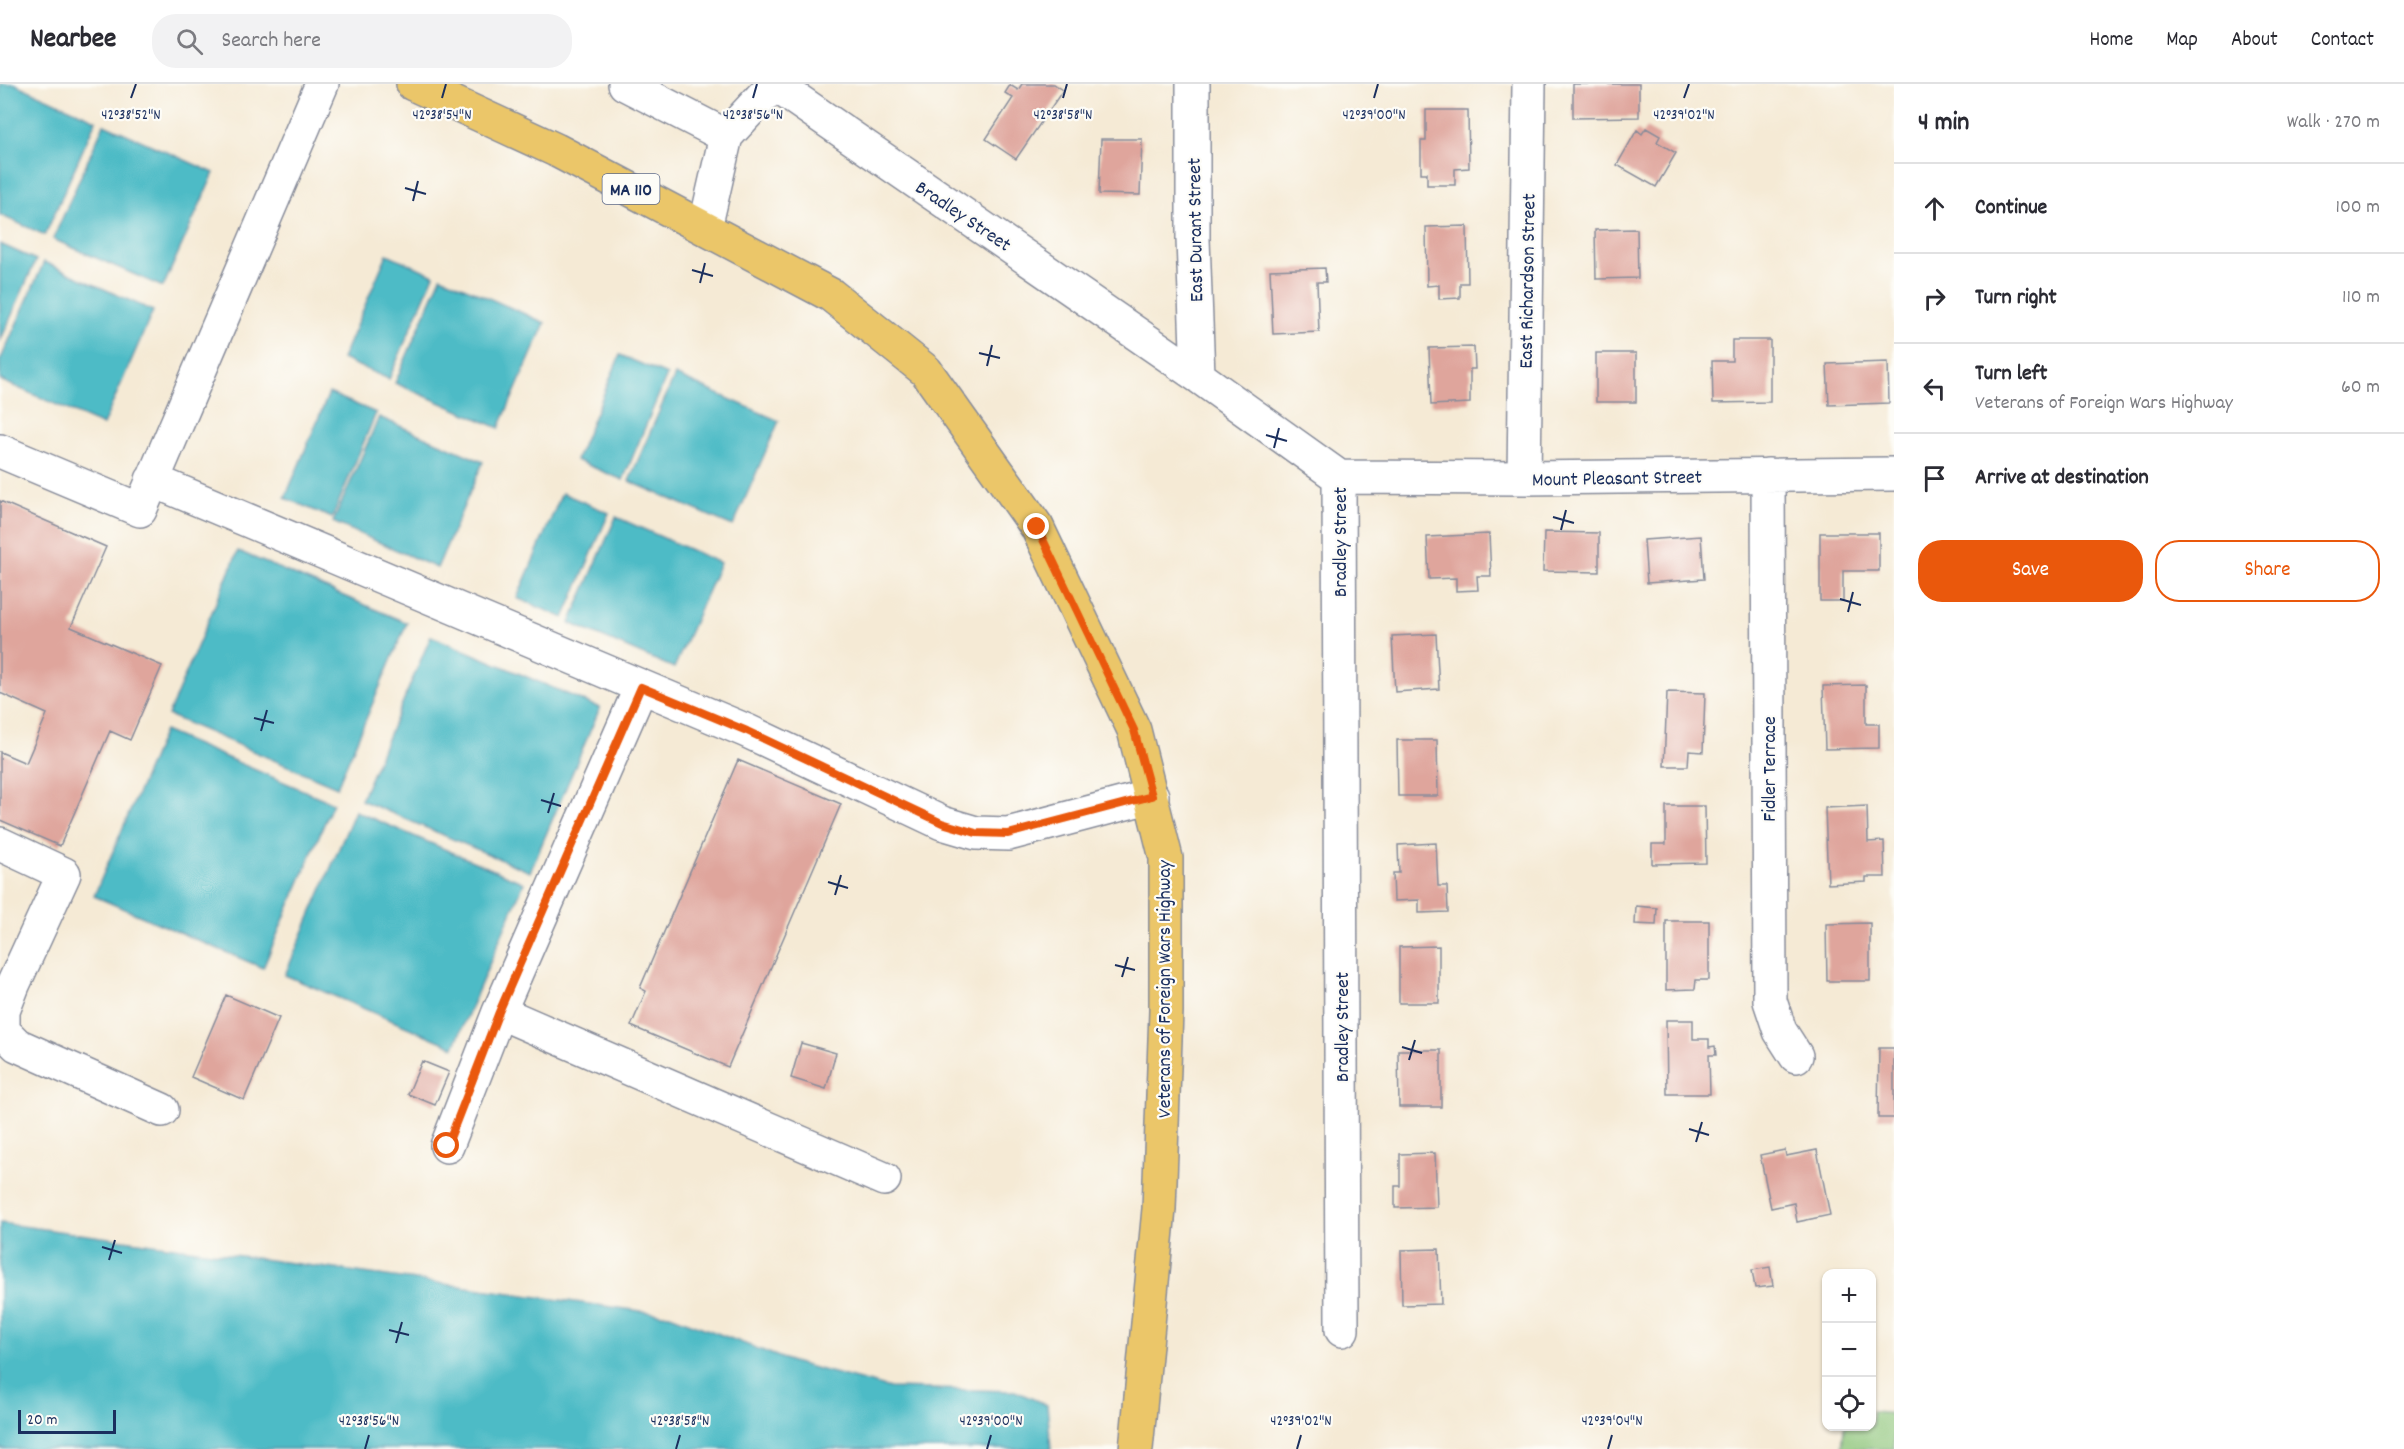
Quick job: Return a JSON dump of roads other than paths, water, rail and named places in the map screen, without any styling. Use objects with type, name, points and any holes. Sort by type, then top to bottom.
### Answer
[{"type":"main road","name":"Veterans of Foreign Wars Highway","points":[[413,84],[556,150],[831,295],[926,371],[1037,527],[1134,730],[1166,858],[1166,1011],[1159,1209],[1136,1449]]},
{"type":"street","points":[[0,451],[140,510],[322,84]]},
{"type":"street","points":[[625,84],[726,136],[705,228]]},
{"type":"street","name":"Bradley Street","points":[[726,136],[774,84],[1198,376],[1339,477],[1342,1330]]},
{"type":"street","name":"East Durant Street","points":[[1193,84],[1192,239],[1198,376]]},
{"type":"street","name":"East Richardson Street","points":[[1524,478],[1529,84]]},
{"type":"street","name":"Mount Pleasant Street","points":[[1339,477],[1524,478],[1894,474]]},
{"type":"street","name":"Fidler Terrace","points":[[1768,475],[1770,1001],[1780,1031],[1796,1056]]},
{"type":"street","points":[[152,480],[747,731],[942,823],[976,833],[1008,834],[1152,796]]},
{"type":"street","points":[[447,1146],[499,1012],[641,687]]},
{"type":"street","points":[[0,844],[64,874],[13,985],[3,1011],[3,1030],[17,1045],[162,1110]]},
{"type":"street","points":[[499,1012],[885,1179]]},
{"type":"water","points":[[0,84],[15,84],[96,120],[45,235],[0,215]]},
{"type":"water","points":[[104,124],[214,173],[163,287],[53,239]]},
{"type":"water","points":[[0,244],[36,260],[0,342]]},
{"type":"water","points":[[387,254],[434,275],[389,379],[342,359]]},
{"type":"water","points":[[44,262],[153,311],[103,425],[0,380],[0,361]]},
{"type":"water","points":[[441,277],[545,323],[499,428],[395,383]]},
{"type":"water","points":[[620,355],[667,375],[623,480],[576,460]]},
{"type":"water","points":[[675,375],[779,421],[733,526],[629,481]]},
{"type":"water","points":[[329,393],[376,413],[332,518],[285,498]]},
{"type":"water","points":[[379,417],[483,462],[437,568],[333,522]]},
{"type":"water","points":[[562,493],[609,513],[564,618],[517,598]]},
{"type":"water","points":[[616,517],[720,563],[674,668],[570,623]]},
{"type":"water","points":[[238,551],[407,623],[337,787],[168,715]]},
{"type":"water","points":[[431,636],[600,708],[530,872],[361,800]]},
{"type":"water","points":[[164,731],[333,803],[263,968],[94,896]]},
{"type":"water","points":[[355,811],[524,883],[454,1047],[285,975]]},
{"type":"water","points":[[0,1223],[670,1315],[792,1362],[890,1388],[1015,1391],[1047,1405],[1051,1449],[0,1449]]}]
